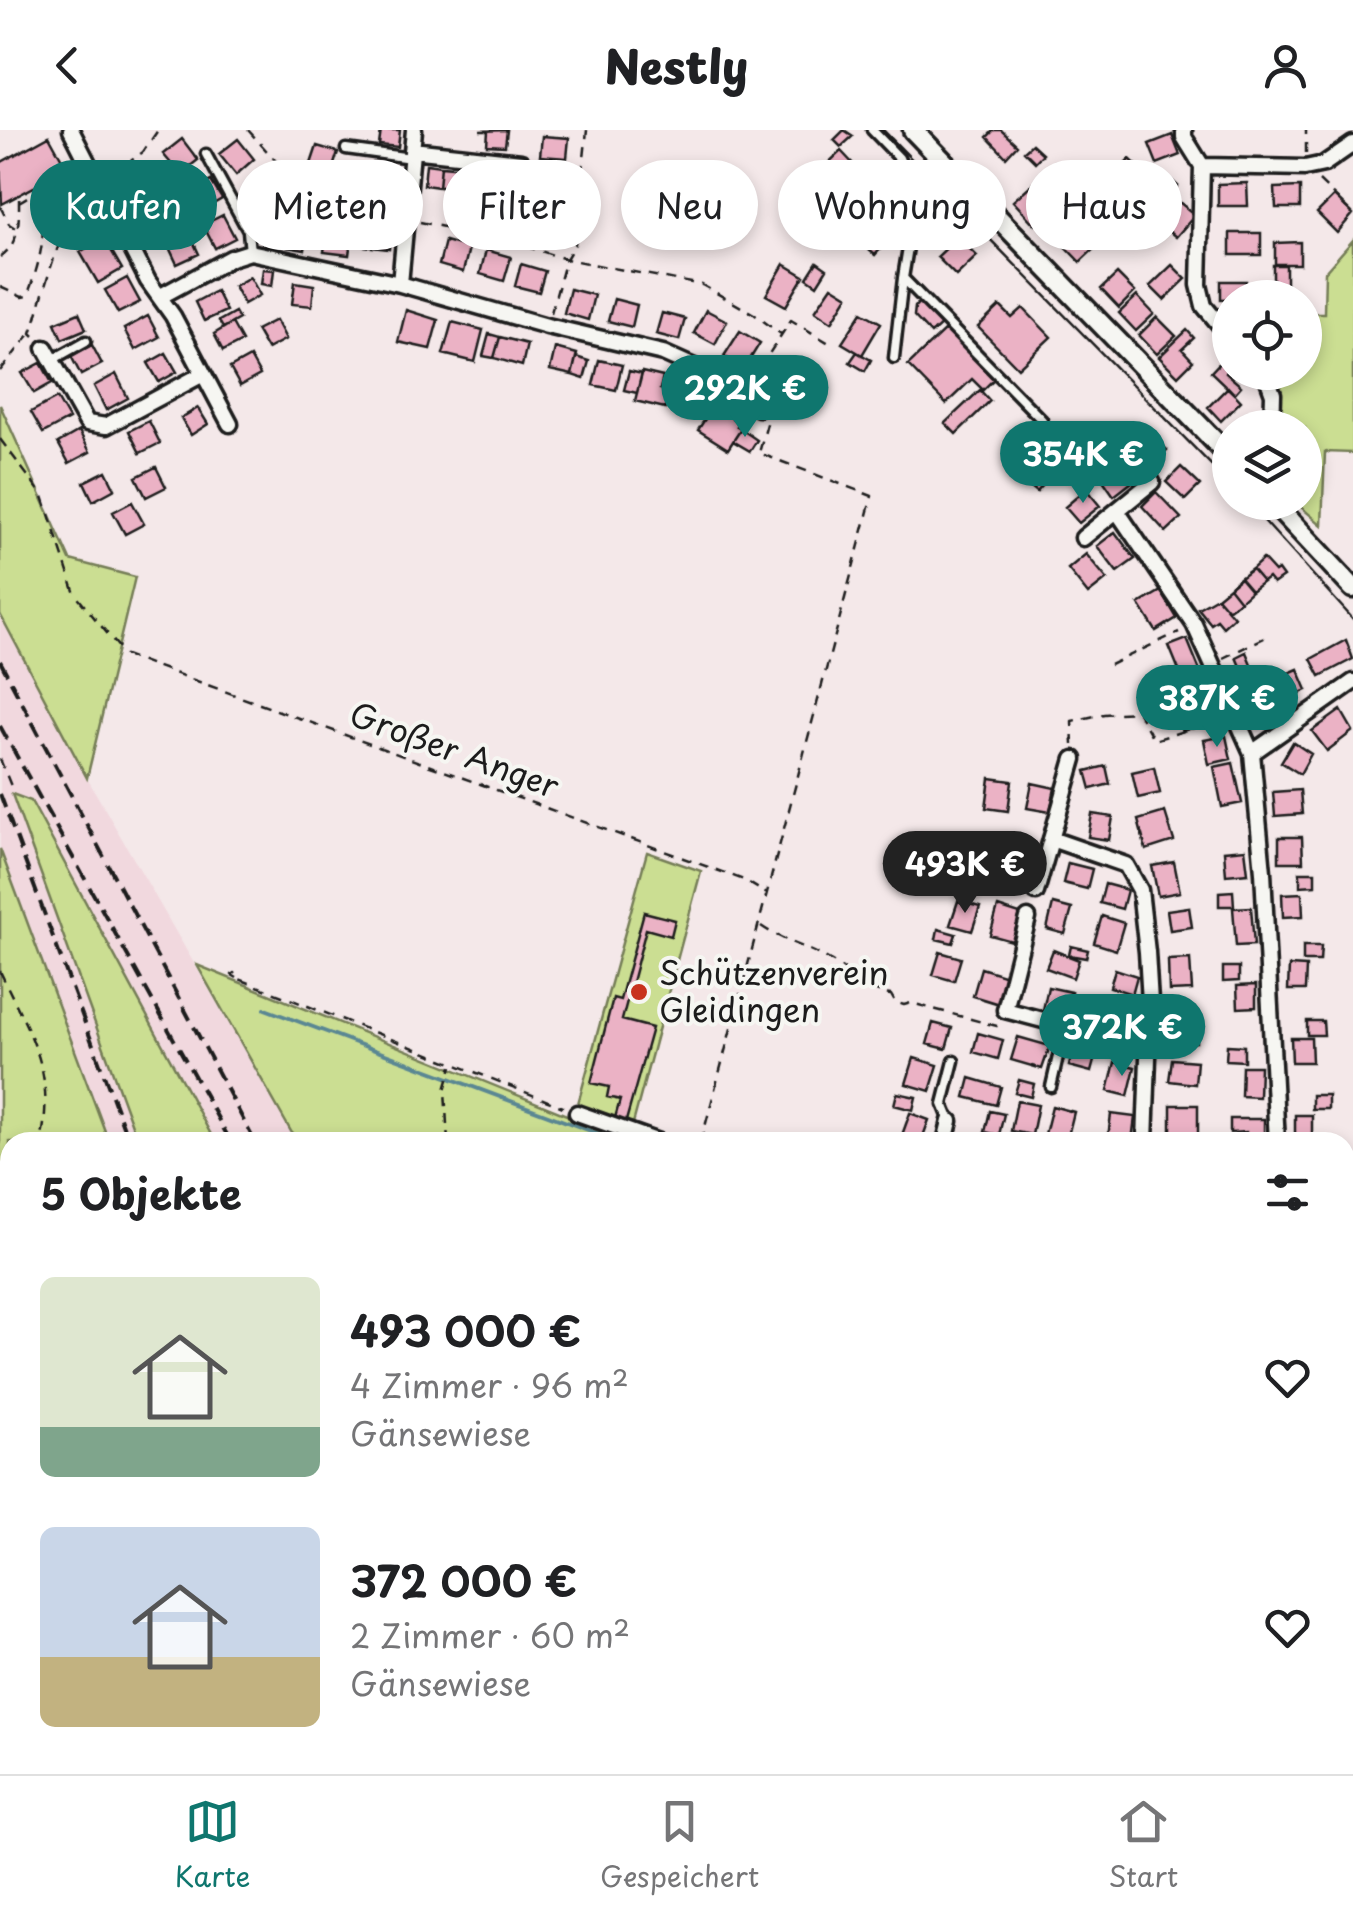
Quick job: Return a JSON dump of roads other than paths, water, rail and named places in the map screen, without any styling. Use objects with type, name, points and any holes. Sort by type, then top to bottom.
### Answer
[{"type":"street","points":[[71,130],[148,281],[161,296],[230,424]]},
{"type":"street","points":[[400,284],[414,130]]},
{"type":"street","points":[[1184,130],[1184,137],[1202,166],[1199,286],[1204,306],[1212,316]]},
{"type":"street","points":[[915,131],[942,160]]},
{"type":"street","points":[[1202,166],[1305,168],[1324,164],[1353,144]]},
{"type":"street","points":[[411,154],[494,160]]},
{"type":"street","points":[[1006,226],[1212,438]]},
{"type":"street","points":[[161,296],[231,258],[250,252],[400,284],[662,354],[692,366],[764,411]]},
{"type":"street","points":[[49,354],[87,423],[106,426],[204,374]]},
{"type":"street","points":[[1082,538],[1152,482]]},
{"type":"street","points":[[1117,511],[1194,624],[1252,753],[1263,872],[1276,1132]]},
{"type":"street","points":[[1291,520],[1353,588]]},
{"type":"street","points":[[1252,753],[1353,682]]},
{"type":"street","points":[[1036,892],[1074,759]]},
{"type":"street","points":[[1051,839],[1126,865],[1140,890],[1147,952],[1145,1132]]},
{"type":"street","points":[[1028,918],[1005,1010],[1149,1048]]},
{"type":"street","points":[[577,1113],[631,1132]]},
{"type":"street","points":[[947,1132],[950,1121]]},
{"type":"lane","points":[[872,130],[901,160]]},
{"type":"lane","points":[[346,148],[411,154]]},
{"type":"lane","points":[[206,154],[248,231],[250,252]]},
{"type":"lane","points":[[894,358],[908,250]]},
{"type":"lane","points":[[903,278],[1042,420],[1030,445],[1046,462]]},
{"type":"lane","points":[[49,354],[86,341]]},
{"type":"lane","points":[[1051,1087],[1066,1026]]},
{"type":"lane","points":[[950,1121],[943,1104],[954,1060]]},
{"type":"waterway","points":[[265,1009],[593,1132]]},
{"type":"tram line","points":[[883,130],[1212,466]]},
{"type":"tram line","points":[[1263,520],[1353,619]]},
{"type":"railway","points":[[0,661],[250,1132]]},
{"type":"railway","points":[[0,726],[225,1132]]},
{"type":"railway","points":[[0,794],[125,1132]]},
{"type":"place","name":"Schützenverein Gleidingen","points":[[639,992]]}]
